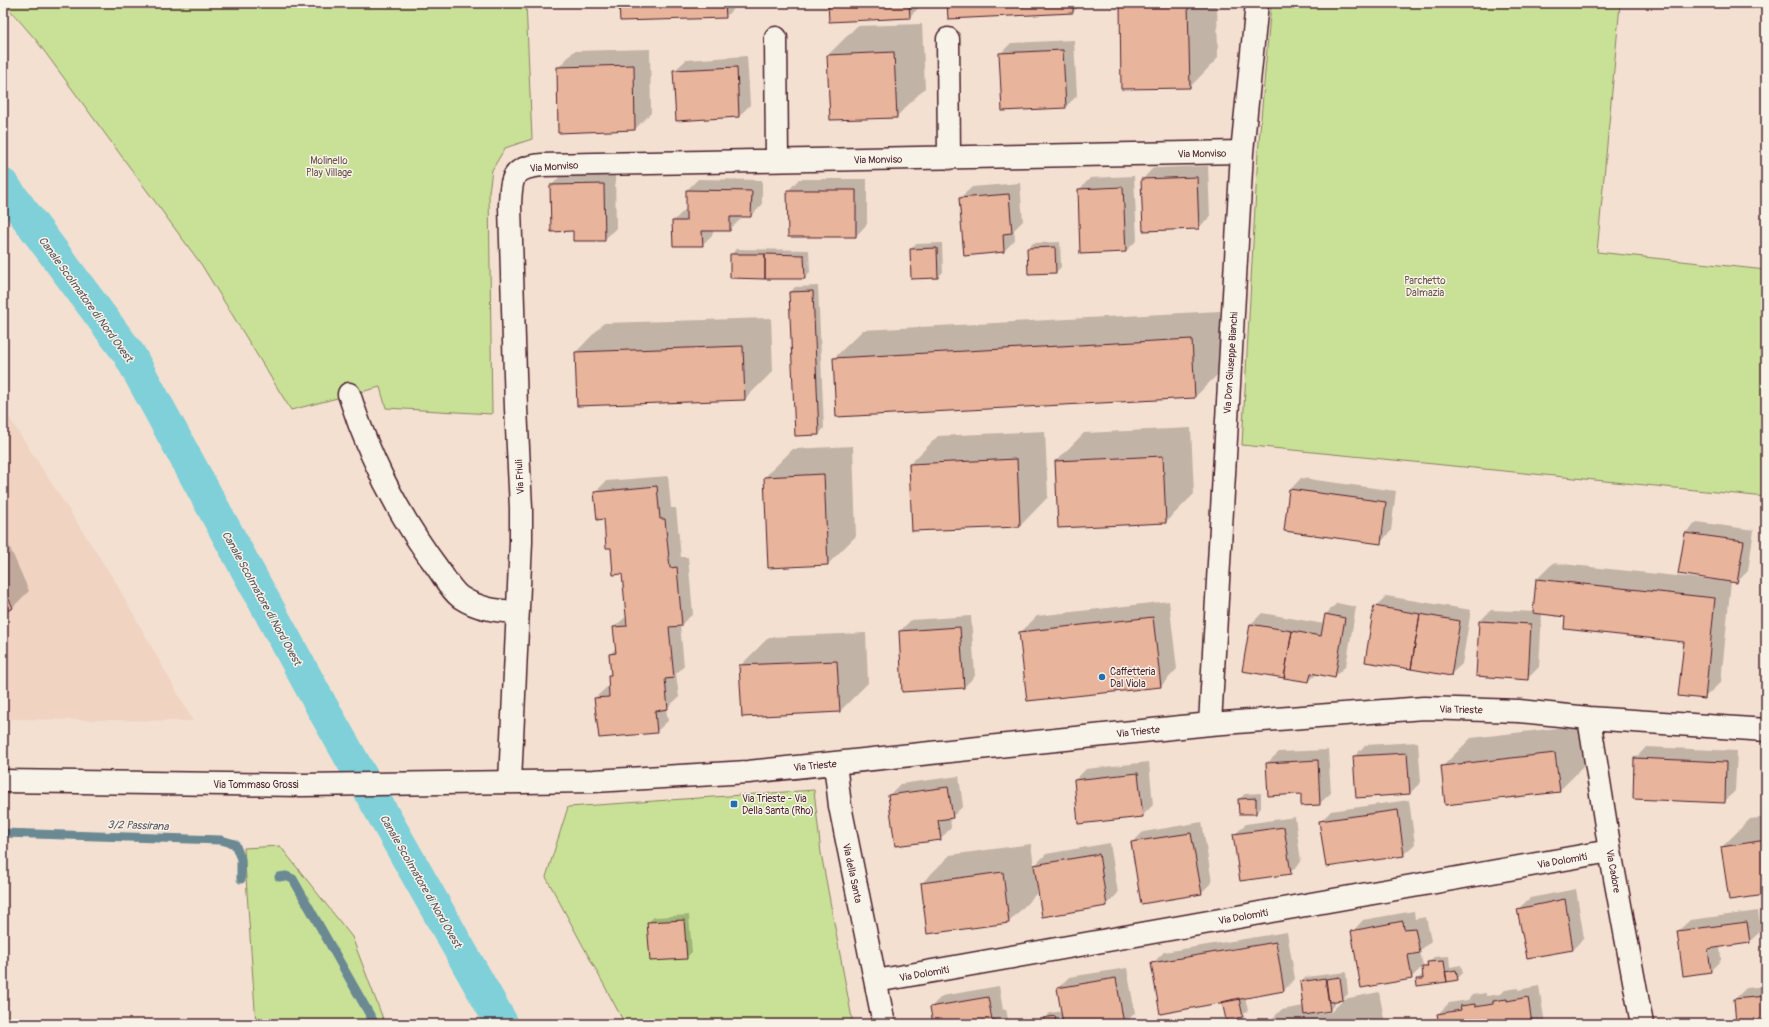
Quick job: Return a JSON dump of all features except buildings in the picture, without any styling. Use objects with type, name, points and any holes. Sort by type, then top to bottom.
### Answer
[{"type":"street","name":"Via Don Giuseppe Bianchi","points":[[1210,724],[1242,152],[1257,3]]},
{"type":"street","points":[[776,38],[777,160]]},
{"type":"street","points":[[948,39],[949,158]]},
{"type":"street","name":"Via Monviso","points":[[516,173],[527,166],[542,165],[1242,152]]},
{"type":"street","name":"Via Friuli","points":[[510,782],[521,508],[516,408],[510,206],[510,183],[516,173]]},
{"type":"street","points":[[350,394],[360,428],[371,453],[418,543],[458,596],[483,608],[518,612]]},
{"type":"street","name":"Via Trieste","points":[[510,782],[594,781],[677,776],[835,763],[1210,724],[1424,708],[1519,711],[1589,718],[1766,730]]},
{"type":"street","name":"Via Cadore","points":[[1589,718],[1610,851],[1642,1024]]},
{"type":"street","name":"Via della Santa","points":[[835,763],[840,806],[884,1024]]},
{"type":"street","name":"Via Tommaso Grossi","points":[[3,781],[302,785],[510,782]]},
{"type":"street","name":"Via Dolomiti","points":[[876,982],[1610,851]]},
{"type":"shaded area","points":[[3,408],[116,583],[193,721],[3,719]]},
{"type":"green space","name":"Molinello Play Village","points":[[4,3],[526,3],[532,139],[505,148],[492,170],[489,192],[492,414],[386,408],[380,387],[291,410],[201,264],[36,40]]},
{"type":"green space","name":"Parchetto Dalmazia","points":[[1271,3],[1602,3],[1620,5],[1597,252],[1766,270],[1766,497],[1242,445],[1258,153]]},
{"type":"green space","points":[[814,790],[821,853],[853,1024],[625,1024],[546,877],[568,807]]},
{"type":"green space","points":[[280,846],[352,937],[385,1024],[256,1024],[244,848]]},
{"type":"waterway","name":"Canale Scolmatore di Nord Ovest","points":[[3,185],[129,354],[322,707],[502,1024]]},
{"type":"waterway","name":"3/2 Passirana","points":[[3,833],[221,840],[235,844],[241,859],[241,879]]},
{"type":"waterway","name":"3/2 Passirana","points":[[279,877],[286,876],[293,879],[375,1024]]},
{"type":"place","name":"Caffetteria Dal Viola","points":[[1102,677]]},
{"type":"place","name":"Via Trieste - Via Della Santa (Rho)","points":[[734,804]]}]
